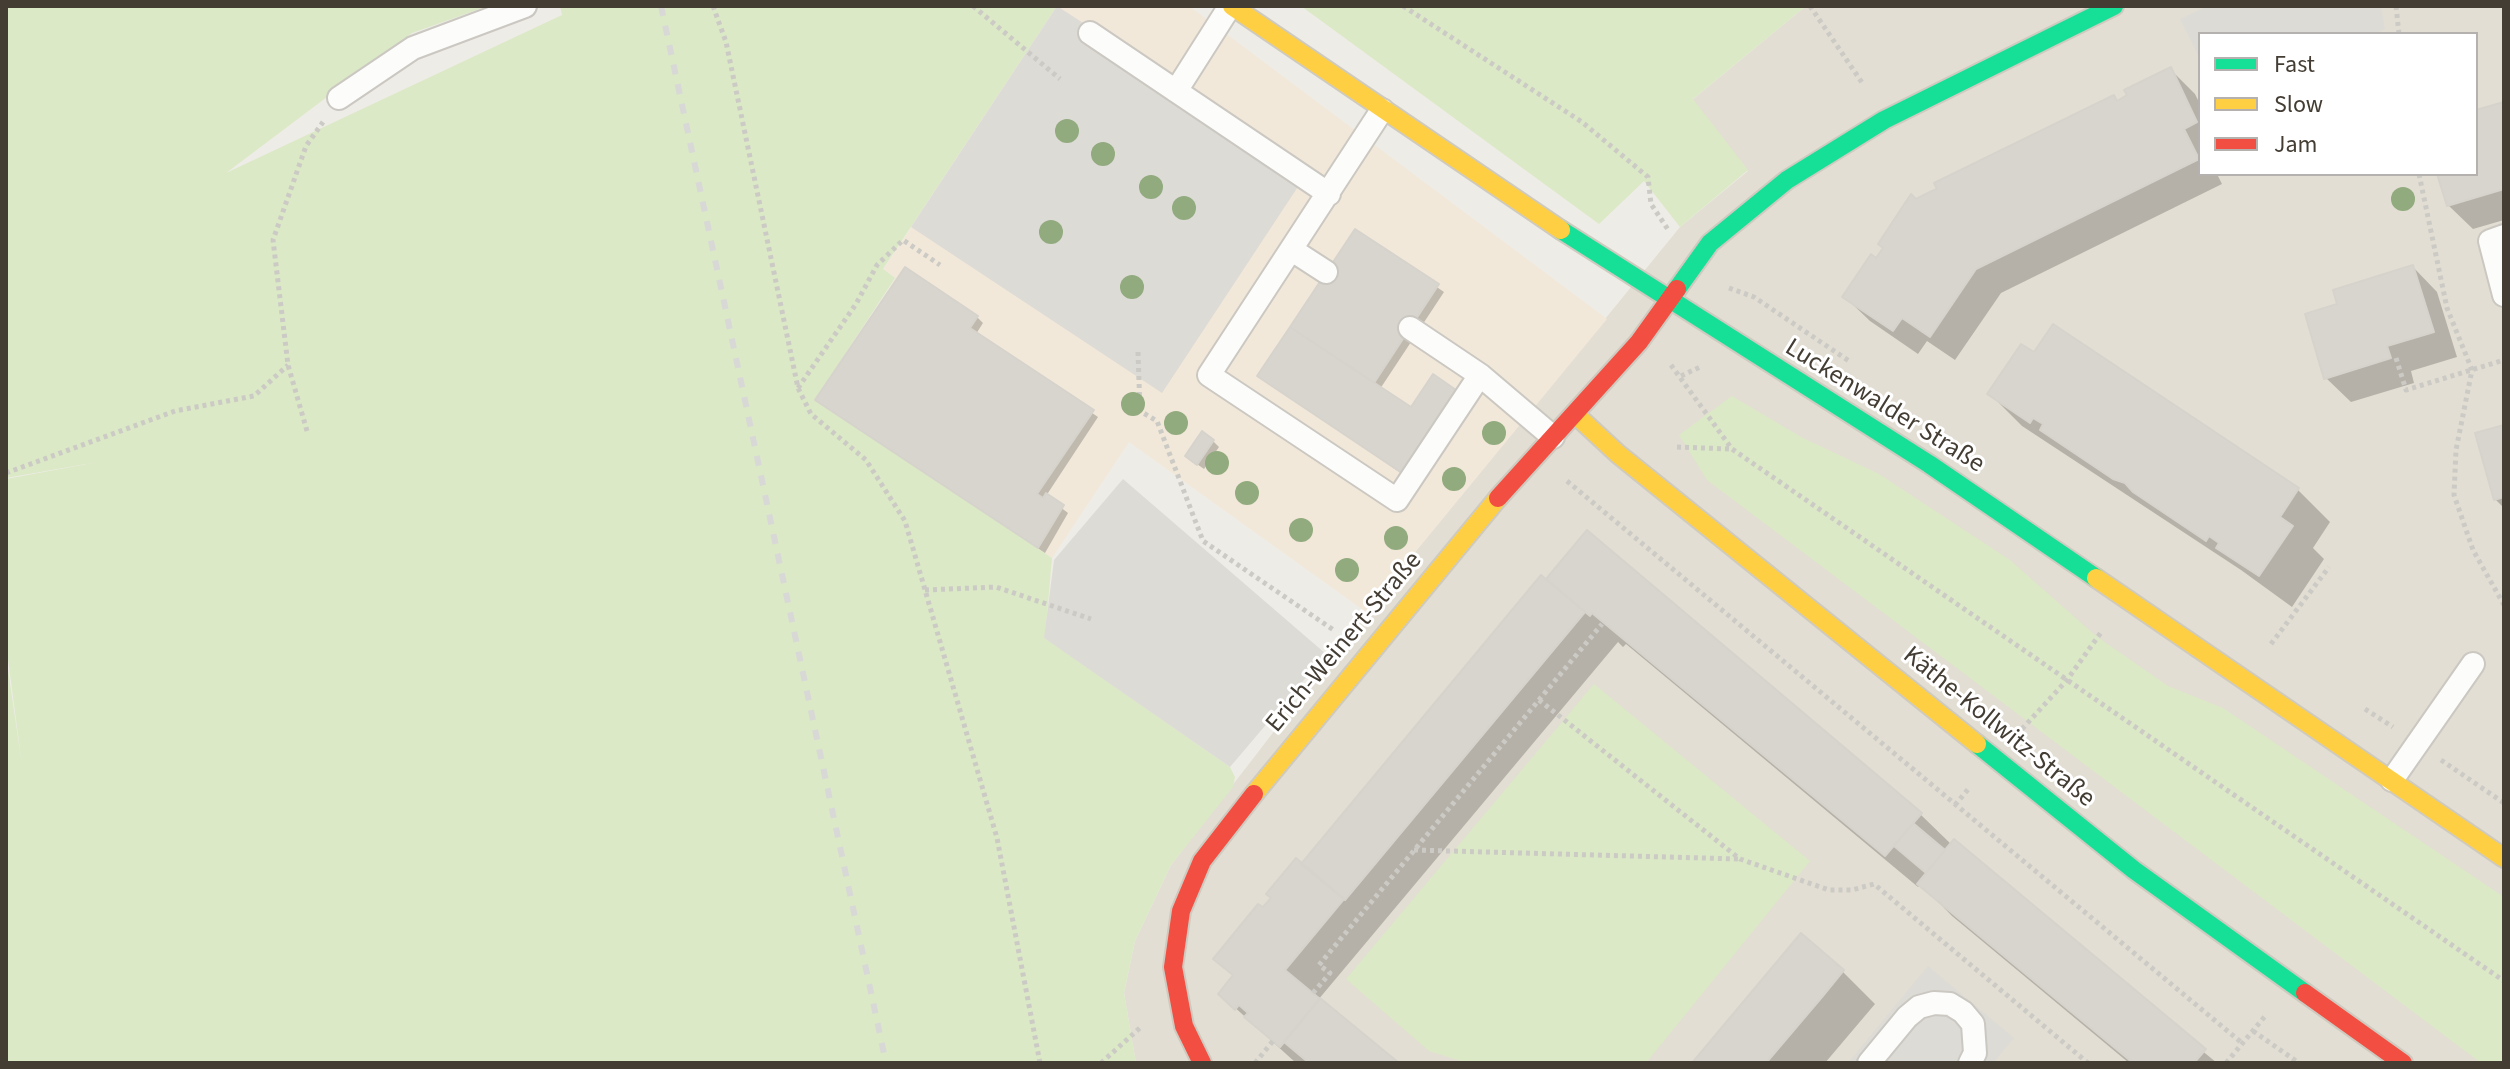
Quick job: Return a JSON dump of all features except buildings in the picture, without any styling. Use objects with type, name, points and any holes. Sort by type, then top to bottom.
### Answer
[{"type":"street","name":"Luckenwalder Straße","points":[[1231,6],[1668,300],[1929,464],[2504,858]]},
{"type":"street","name":"Erich-Weinert-Straße","points":[[1202,1063],[1184,1026],[1176,995],[1175,939],[1181,911],[1202,861],[1217,838],[1368,655],[1553,437],[1639,342],[1710,243],[1787,180],[1884,120],[2114,6]]},
{"type":"street","name":"Käthe-Kollwitz-Straße","points":[[1576,415],[1618,454],[2134,870],[2403,1063]]},
{"type":"lane","points":[[339,98],[413,48],[525,6]]},
{"type":"lane","points":[[1176,91],[1231,6]]},
{"type":"lane","points":[[1090,33],[1329,194]]},
{"type":"lane","points":[[1382,110],[1209,375],[1397,500],[1480,375]]},
{"type":"lane","points":[[2504,236],[2490,241],[2504,295]]},
{"type":"lane","points":[[1292,250],[1326,272]]},
{"type":"lane","points":[[1410,328],[1480,375],[1553,437]]},
{"type":"lane","points":[[2392,780],[2473,664]]},
{"type":"lane","points":[[1869,1063],[1907,1017],[1919,1007],[1934,1003],[1950,1004],[1963,1012],[1973,1024],[1977,1038],[1970,1063]]},
{"type":"path","points":[[713,6],[726,42],[798,388],[811,414],[866,460],[905,521],[997,838],[1040,1063]]},
{"type":"path","points":[[973,6],[1060,79]]},
{"type":"path","points":[[1403,6],[1582,122],[1648,177],[1651,204],[1669,230],[1671,242]]},
{"type":"path","points":[[1810,6],[1850,62]]},
{"type":"path","points":[[2396,6],[2399,32]]},
{"type":"path","points":[[307,431],[288,365],[273,240],[306,146],[339,98]]},
{"type":"path","points":[[2419,176],[2447,308],[2472,370],[2456,450],[2454,495],[2473,550],[2504,605]]},
{"type":"path","points":[[798,388],[856,304],[877,265],[903,240],[940,265]]},
{"type":"path","points":[[1138,352],[1140,411],[1157,421],[1203,541],[1368,655]]},
{"type":"path","points":[[2396,358],[2406,390],[2504,360]]},
{"type":"path","points":[[6,473],[175,411],[254,396],[288,365]]},
{"type":"path","points":[[1673,366],[1732,449],[2504,981]]},
{"type":"path","points":[[1564,479],[2242,1043]]},
{"type":"path","points":[[2271,644],[2329,567]]},
{"type":"path","points":[[925,590],[996,587],[1091,619]]},
{"type":"path","points":[[1955,805],[2067,680],[2126,598]]},
{"type":"path","points":[[1313,993],[1330,973],[1319,965],[1602,624]]},
{"type":"path","points":[[1539,700],[1740,859]]},
{"type":"path","points":[[1414,850],[1740,859],[1829,890],[1874,884],[2088,1063]]},
{"type":"path","points":[[2226,1063],[2292,983]]},
{"type":"path","points":[[1101,1063],[1176,995]]},
{"type":"path","points":[[2253,1031],[2299,1063]]},
{"type":"path","points":[[1255,1063],[1273,1041]]},
{"type":"shaded area","points":[[1057,6],[1189,6],[1607,319],[1366,612],[1129,442],[1052,558],[815,400],[895,279],[883,270]]},
{"type":"shaded area","points":[[1057,6],[1309,170],[1162,393],[911,227]]},
{"type":"shaded area","points":[[1806,6],[2504,6],[2504,1063],[1136,1063],[1124,993],[1135,941],[1171,865],[1366,612],[1680,227],[1748,171],[1692,100]]},
{"type":"shaded area","points":[[2207,6],[2381,6],[2385,29],[2379,32],[2198,32],[2198,55],[2180,19]]},
{"type":"shaded area","points":[[1123,479],[1326,654],[1230,767],[1044,638],[1054,560]]},
{"type":"shaded area","points":[[1928,966],[2014,1038],[1993,1063],[1848,1063]]},
{"type":"green space","points":[[6,6],[488,6],[412,33],[226,173],[562,15],[560,6],[1057,6],[883,269],[895,278],[815,400],[1052,558],[1045,638],[1230,767],[1235,777],[1233,787],[1171,865],[1135,941],[1124,993],[1136,1063],[6,1063],[6,656],[22,765],[6,644],[6,479],[103,461],[6,478]]},
{"type":"green space","points":[[1301,6],[1806,6],[1693,99],[1748,170],[1680,227],[1644,181],[1599,224]]},
{"type":"green space","points":[[1732,396],[1801,437],[1879,474],[2010,560],[2096,636],[2168,686],[2223,708],[2504,897],[2504,1063],[2481,1063],[1707,480],[1679,435]]},
{"type":"green space","points":[[1594,684],[1810,861],[1646,1063],[1467,1063],[1429,1051],[1346,979]]},
{"type":"railway","points":[[661,6],[886,1063]]},
{"type":"traffic: fast","points":[[1677,289],[1710,243],[1787,180],[1884,120],[2114,6]]},
{"type":"traffic: fast","points":[[1561,230],[1929,464],[2096,578]]},
{"type":"traffic: fast","points":[[1977,744],[2134,870],[2305,993]]},
{"type":"traffic: slow","points":[[1232,6],[1561,230]]},
{"type":"traffic: slow","points":[[1576,415],[1618,454],[1977,744]]},
{"type":"traffic: slow","points":[[1254,794],[1498,498]]},
{"type":"traffic: slow","points":[[2096,578],[2504,858]]},
{"type":"traffic: jam","points":[[1498,498],[1639,342],[1677,289]]},
{"type":"traffic: jam","points":[[1202,1063],[1184,1026],[1173,967],[1181,911],[1202,861],[1254,794]]},
{"type":"traffic: jam","points":[[2305,993],[2403,1063]]}]
